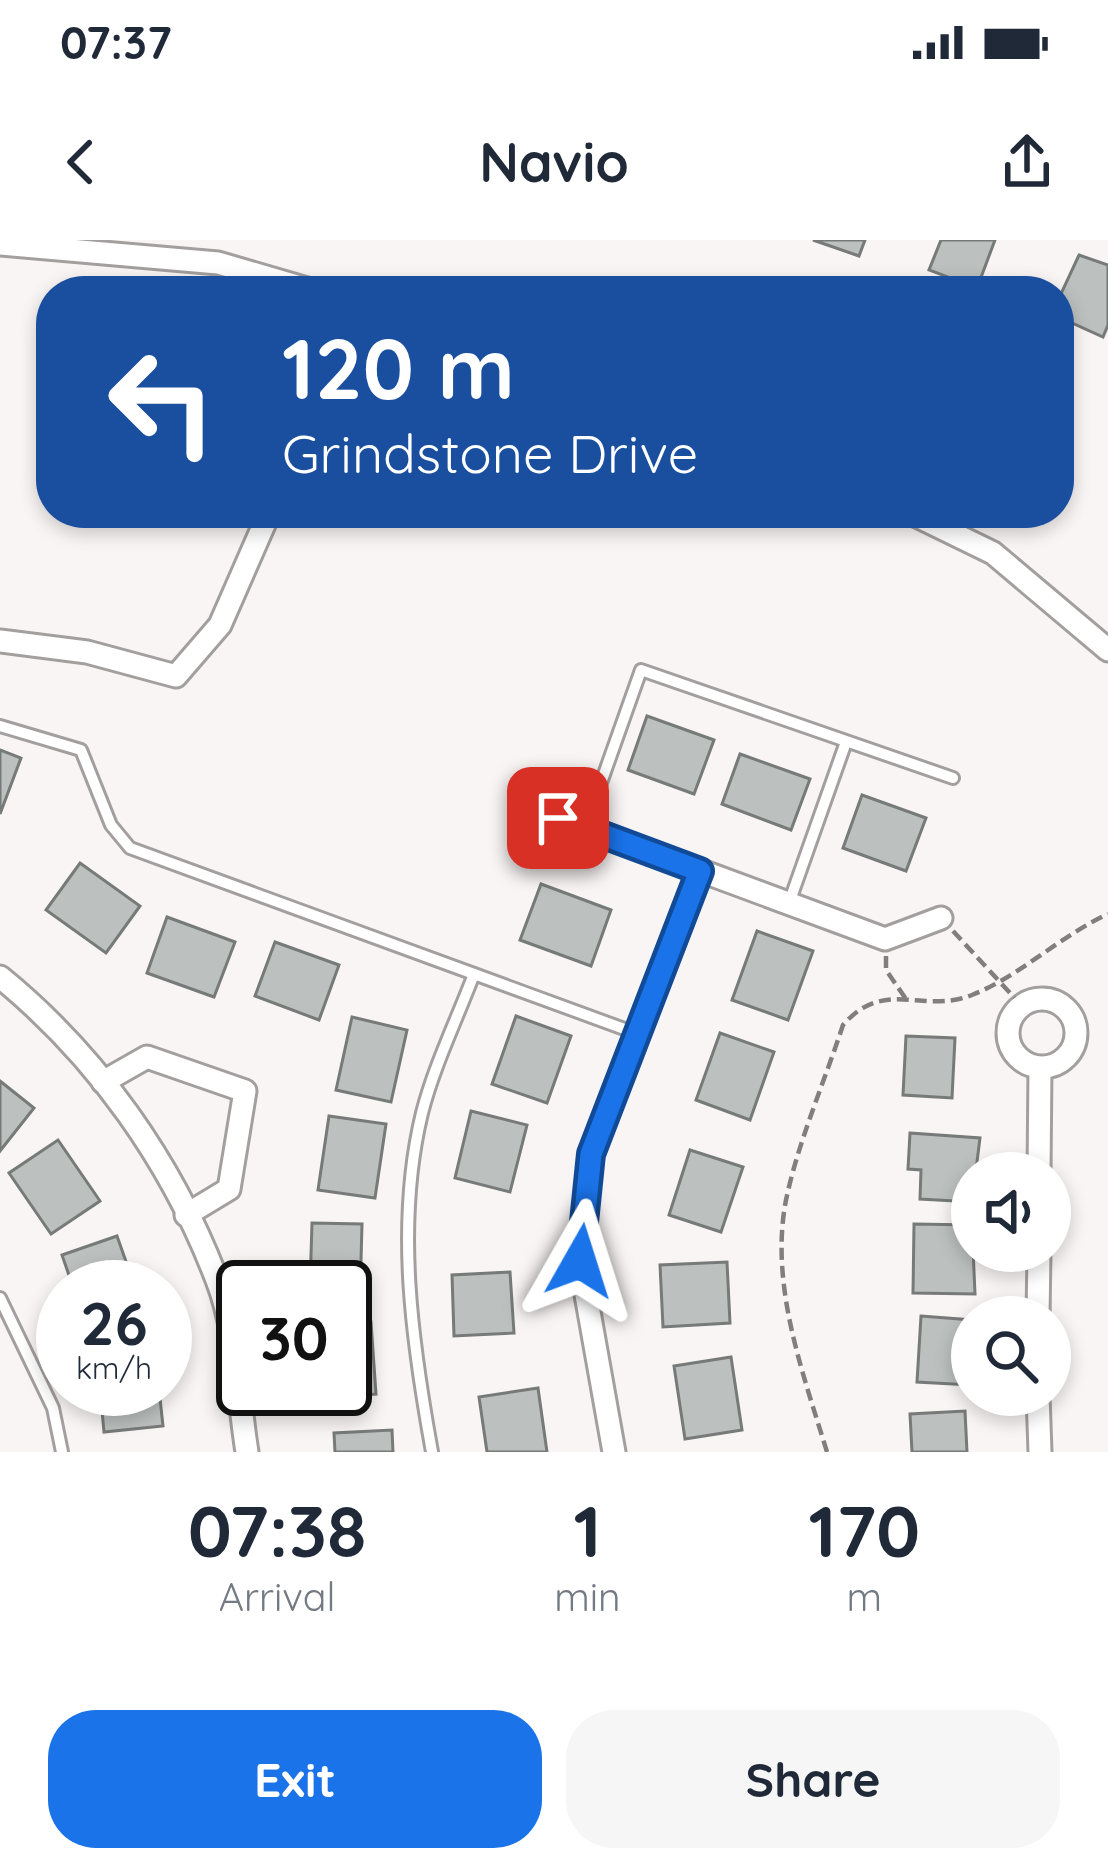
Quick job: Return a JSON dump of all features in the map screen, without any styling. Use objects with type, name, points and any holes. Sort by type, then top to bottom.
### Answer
[{"type":"street","points":[[0,244],[218,263],[263,276]]},
{"type":"street","points":[[0,641],[87,652],[176,676],[220,625],[262,528]]},
{"type":"street","points":[[942,528],[993,553],[1108,650]]},
{"type":"street","points":[[547,782],[558,818],[885,939],[941,918]]},
{"type":"street","points":[[614,1452],[580,1261],[591,1154],[700,871]]},
{"type":"street","points":[[0,977],[60,1025],[155,1151],[219,1283],[248,1452]]},
{"type":"street","points":[[1052,1000],[1075,1022],[1070,1054],[1040,1067],[1018,1058],[1008,1037],[1012,1014],[1021,1006],[1052,1000]]},
{"type":"street","points":[[103,1082],[147,1057],[245,1091],[230,1189],[186,1214]]},
{"type":"street","points":[[1040,1067],[1040,1152]]},
{"type":"street","points":[[1039,1416],[1040,1452]]},
{"type":"lane","points":[[585,828],[641,670],[952,778]]},
{"type":"lane","points":[[0,726],[81,750],[111,825],[130,848],[638,1034]]},
{"type":"lane","points":[[789,903],[846,742]]},
{"type":"lane","points":[[432,1452],[414,1356],[407,1227],[422,1113],[474,974]]},
{"type":"lane","points":[[0,1298],[53,1408],[62,1452]]},
{"type":"path","points":[[827,1452],[795,1345],[782,1258],[787,1194],[843,1025],[858,1008],[878,998],[972,996],[1108,914]]},
{"type":"path","points":[[941,918],[1021,1006]]},
{"type":"path","points":[[885,939],[886,970],[906,1000]]},
{"type":"building","points":[[813,240],[865,240],[859,256]]},
{"type":"building","points":[[941,240],[995,240],[982,276],[945,276],[929,270]]},
{"type":"building","points":[[1079,255],[1108,265],[1108,325],[1103,337],[1074,324],[1074,276],[1069,276]]},
{"type":"building","points":[[647,716],[714,740],[694,794],[628,770]]},
{"type":"building","points":[[0,750],[21,758],[0,814]]},
{"type":"building","points":[[740,754],[810,779],[791,830],[722,804]]},
{"type":"building","points":[[862,795],[926,818],[906,871],[843,848]]},
{"type":"building","points":[[80,863],[140,906],[106,953],[46,910]]},
{"type":"building","points":[[541,884],[611,910],[591,966],[520,940]]},
{"type":"building","points":[[167,917],[235,942],[214,997],[147,973]]},
{"type":"building","points":[[757,931],[813,951],[788,1020],[732,1000]]},
{"type":"building","points":[[275,942],[339,965],[319,1020],[255,996]]},
{"type":"building","points":[[516,1016],[571,1036],[547,1103],[492,1084]]},
{"type":"building","points":[[352,1017],[407,1030],[391,1102],[336,1090]]},
{"type":"building","points":[[720,1033],[774,1052],[750,1120],[696,1100]]},
{"type":"building","points":[[906,1036],[955,1038],[952,1098],[903,1095]]},
{"type":"building","points":[[0,1081],[34,1108],[0,1151]]},
{"type":"building","points":[[471,1111],[527,1125],[510,1192],[455,1178]]},
{"type":"building","points":[[329,1116],[386,1124],[375,1198],[318,1190]]},
{"type":"building","points":[[910,1133],[980,1138],[978,1152],[951,1152],[951,1201],[920,1199],[921,1170],[908,1169]]},
{"type":"building","points":[[58,1140],[100,1201],[51,1234],[9,1173]]},
{"type":"building","points":[[690,1150],[743,1167],[721,1232],[669,1215]]},
{"type":"building","points":[[312,1223],[362,1224],[361,1260],[311,1260]]},
{"type":"building","points":[[914,1224],[951,1225],[951,1272],[974,1272],[975,1294],[913,1293]]},
{"type":"building","points":[[117,1236],[125,1260],[64,1260],[62,1255]]},
{"type":"building","points":[[727,1262],[730,1323],[663,1327],[660,1265]]},
{"type":"building","points":[[510,1272],[514,1333],[454,1336],[452,1275]]},
{"type":"building","points":[[921,1316],[951,1318],[951,1384],[917,1382]]},
{"type":"building","points":[[372,1336],[376,1394],[372,1394]]},
{"type":"building","points":[[731,1357],[742,1430],[685,1439],[674,1366]]},
{"type":"building","points":[[538,1388],[547,1452],[487,1452],[479,1397]]},
{"type":"building","points":[[951,1412],[951,1416],[965,1416],[967,1452],[912,1452],[910,1414]]},
{"type":"building","points":[[103,1416],[162,1416],[163,1426],[104,1432]]},
{"type":"building","points":[[392,1430],[393,1452],[335,1452],[334,1433]]},
{"type":"route","points":[[558,818],[700,871],[591,1154],[580,1261]]}]
